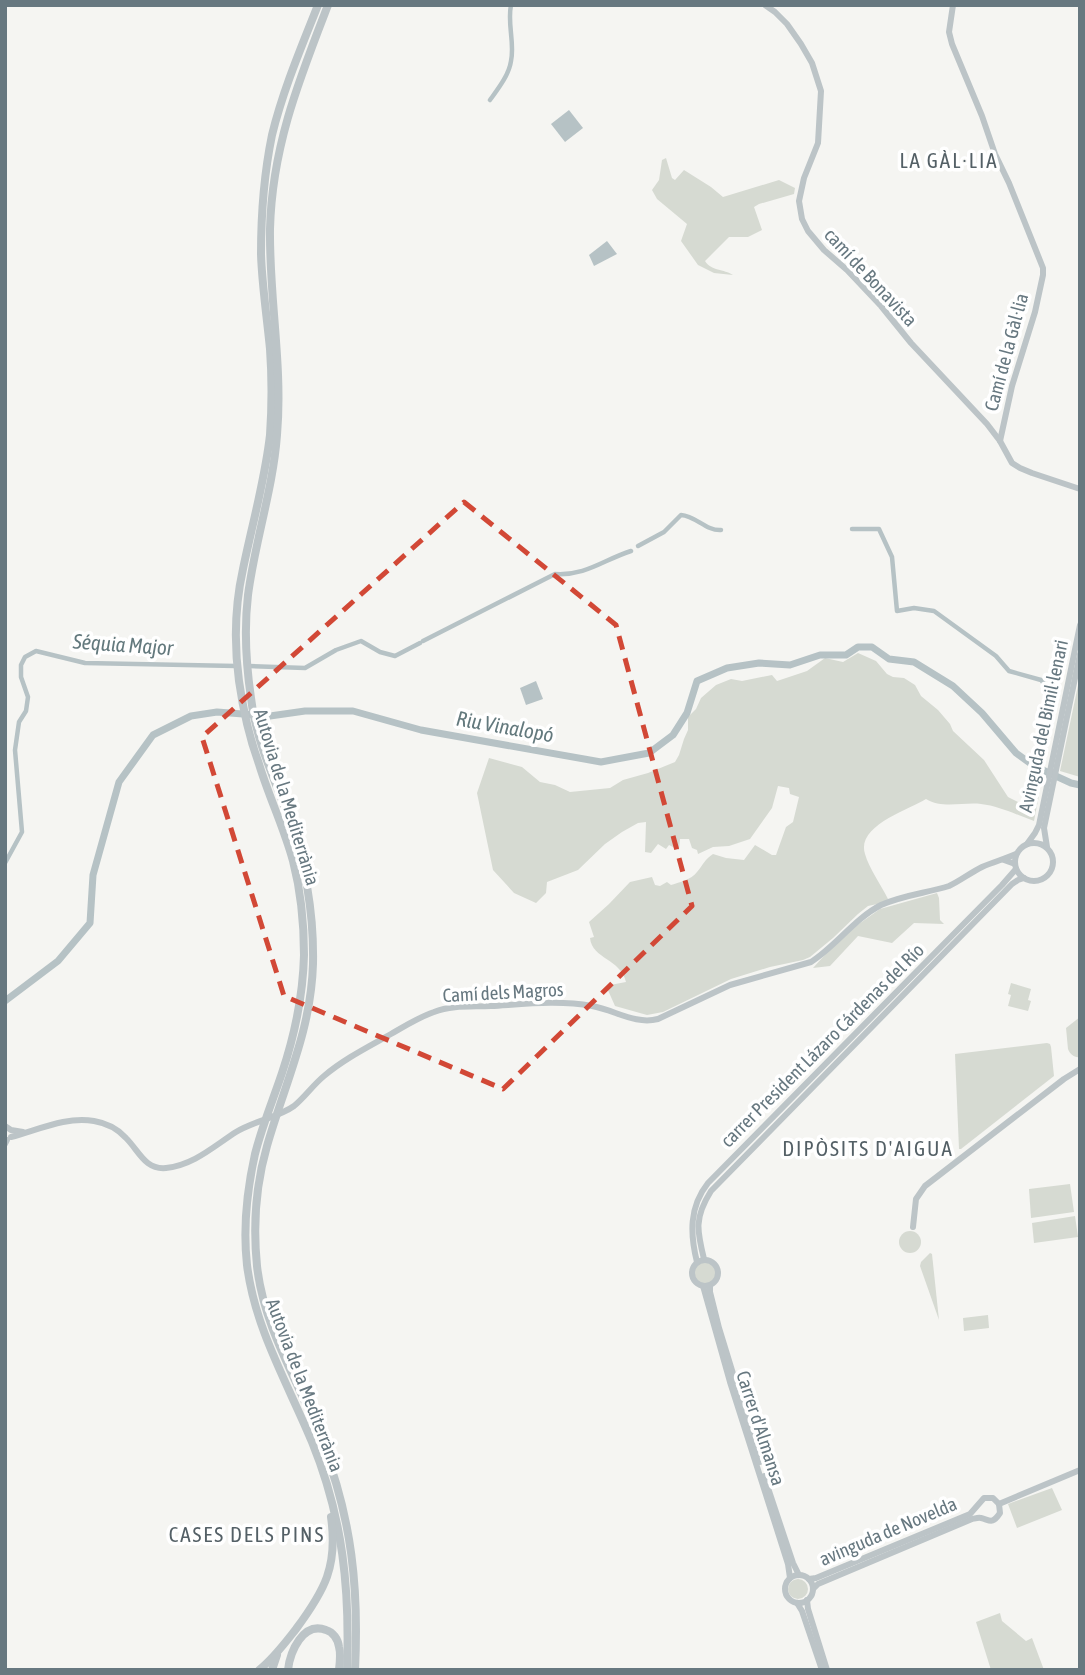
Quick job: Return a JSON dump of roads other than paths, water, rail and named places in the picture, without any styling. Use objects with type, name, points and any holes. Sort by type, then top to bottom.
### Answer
[{"type":"highway","name":"Autovia de la Mediterrània","points":[[312,33],[318,5]]},
{"type":"highway","name":"Autovia de la Mediterrània","points":[[242,660],[247,600],[261,531],[260,512],[272,405],[261,252],[266,173],[278,114],[312,33],[328,5]]},
{"type":"highway","name":"Autovia de la Mediterrània","points":[[260,512],[252,526],[237,606],[242,660],[264,766],[294,864],[301,902],[303,977],[298,1015],[288,1056],[256,1152],[246,1219],[247,1264],[264,1334],[311,1441],[329,1475],[343,1551],[347,1605],[347,1670]]},
{"type":"highway","name":"Autovia de la Mediterrània","points":[[264,766],[295,835],[305,871],[313,934],[313,965],[308,1015],[263,1163],[257,1200],[255,1240],[259,1283],[275,1337],[312,1417],[347,1525],[357,1608],[355,1670]]},
{"type":"highway","points":[[259,1670],[280,1649],[318,1597],[331,1564],[333,1539],[326,1499],[329,1475]]},
{"type":"highway","points":[[329,1475],[348,1512],[357,1557],[361,1670]]},
{"type":"highway","points":[[288,1670],[290,1658],[302,1637],[307,1632],[320,1628],[332,1633],[339,1645],[339,1670]]},
{"type":"highway","points":[[272,1670],[280,1649]]},
{"type":"main road","name":"camí de Bonavista","points":[[765,5],[787,24],[801,44],[812,63],[821,91],[818,143],[804,178],[799,201],[802,219],[808,231],[881,306],[911,343],[987,424],[1012,463],[1077,487]]},
{"type":"main road","name":"Camí de la Gàl·lia","points":[[953,5],[949,26],[952,44],[1043,271],[1035,312],[1012,386],[1000,441]]},
{"type":"main road","name":"Avinguda del Bimil·lenari","points":[[1047,847],[1044,828],[1080,625]]},
{"type":"main road","name":"Avinguda del Bimil·lenari","points":[[1027,844],[1039,825],[1080,654]]},
{"type":"main road","points":[[1004,860],[1015,866],[1024,878],[1032,881],[1045,877],[1050,872],[1053,859],[1047,847],[1039,843],[1027,844],[1016,854],[1015,866]]},
{"type":"main road","name":"Camí dels Magros","points":[[8,1136],[71,1121],[97,1121],[123,1135],[149,1165],[167,1168],[179,1165],[206,1154],[247,1126],[294,1106],[322,1077],[339,1065],[436,1011],[459,1006],[569,1003],[652,1021],[730,985],[811,962],[881,905],[947,886],[1016,854]]},
{"type":"main road","name":"carrer President Lázaro Cárdenas del Río","points":[[701,1261],[692,1238],[693,1218],[696,1203],[708,1183],[1002,885],[1015,866]]},
{"type":"main road","name":"carrer President Lázaro Cárdenas del Río","points":[[701,1261],[697,1230],[702,1206],[716,1185],[1012,884],[1024,878]]},
{"type":"main road","points":[[912,1227],[918,1194],[1080,1067]]},
{"type":"main road","points":[[706,1286],[718,1279],[719,1270],[714,1263],[701,1261],[692,1270],[692,1276],[696,1283],[706,1286],[710,1292],[756,1450],[799,1575]]},
{"type":"main road","name":"Carrer d'Almansa","points":[[706,1286],[730,1382],[788,1564],[790,1578]]},
{"type":"main road","points":[[999,1504],[1080,1470]]},
{"type":"main road","points":[[988,1497],[999,1504],[1000,1511],[996,1518],[990,1521],[981,1518],[977,1512],[980,1501],[988,1497]]},
{"type":"main road","name":"avinguda de Novelda","points":[[809,1579],[970,1514],[977,1507]]},
{"type":"main road","name":"avinguda de Novelda","points":[[813,1589],[818,1584],[874,1560],[972,1519],[981,1518]]},
{"type":"main road","points":[[797,1603],[807,1600],[813,1589],[809,1579],[799,1575],[790,1578],[785,1586],[786,1594],[803,1611],[822,1670]]},
{"type":"main road","points":[[807,1600],[827,1670]]},
{"type":"waterway","points":[[490,100],[510,66],[511,5]]},
{"type":"waterway","name":"Séquia Major","points":[[638,546],[664,532],[681,515],[721,530]]},
{"type":"waterway","name":"Séquia Major","points":[[852,529],[879,529],[892,557],[897,611],[914,608],[934,611],[996,656],[1009,671],[1041,680],[1048,688]]},
{"type":"waterway","name":"Séquia Major","points":[[423,641],[555,574],[576,573],[631,551]]},
{"type":"waterway","name":"Séquia Major","points":[[249,666],[305,668],[336,650],[361,641],[380,652],[395,656],[420,643]]},
{"type":"waterway","name":"Riu Vinalopó","points":[[5,1001],[58,961],[90,923],[93,875],[119,782],[153,735],[191,716],[217,712],[270,716],[305,711],[353,711],[421,730],[601,762],[649,753],[673,735],[687,713],[697,681],[727,668],[759,663],[790,665],[820,655],[846,655],[858,647],[872,647],[889,659],[914,662],[953,686],[982,713],[1016,753],[1034,766],[1080,785]]},
{"type":"waterway","name":"Séquia Major","points":[[5,863],[22,832],[15,750],[19,722],[26,711],[28,697],[21,677],[21,665],[25,657],[36,651],[85,663],[236,666]]},
{"type":"district","name":"LA GÀL·LIA","points":[[949,161]]},
{"type":"district","name":"DIPÒSITS D'AIGUA","points":[[868,1149]]},
{"type":"district","name":"CASES DELS PINS","points":[[247,1535]]}]
